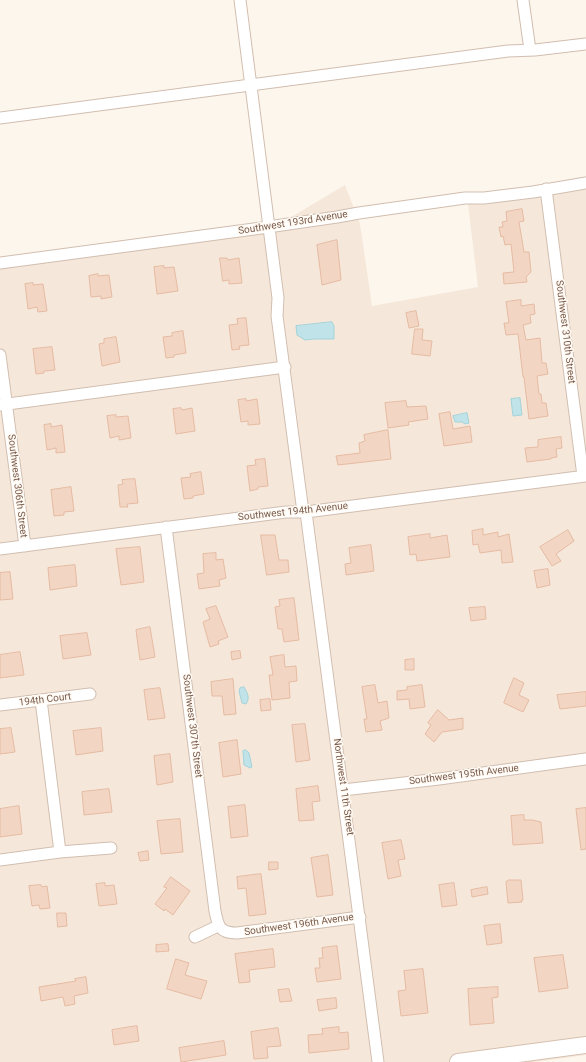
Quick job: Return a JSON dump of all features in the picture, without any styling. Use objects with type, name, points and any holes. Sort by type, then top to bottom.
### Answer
[{"type":"street","name":"Northwest 11th Street","points":[[240,0],[278,298],[277,316],[343,790],[378,1062]]},
{"type":"street","points":[[523,0],[530,50]]},
{"type":"street","points":[[0,118],[508,51],[586,44]]},
{"type":"street","name":"Southwest 193rd Avenue","points":[[0,263],[269,227],[465,198],[484,198],[586,183]]},
{"type":"street","name":"Southwest 310th Street","points":[[546,189],[585,476]]},
{"type":"street","name":"Southwest 306th Street","points":[[0,355],[3,405],[25,546]]},
{"type":"street","points":[[3,405],[285,367]]},
{"type":"street","name":"Southwest 194th Avenue","points":[[0,549],[286,512],[304,512],[585,476]]},
{"type":"street","name":"Southwest 307th Street","points":[[166,527],[218,926]]},
{"type":"street","name":"194th Court","points":[[0,705],[90,694]]},
{"type":"street","points":[[41,700],[60,852]]},
{"type":"street","name":"Southwest 195th Avenue","points":[[343,790],[439,779],[586,759]]},
{"type":"street","points":[[0,860],[60,852],[111,848]]},
{"type":"street","name":"Southwest 196th Avenue","points":[[218,926],[226,932],[242,933],[360,917]]},
{"type":"street","points":[[195,937],[218,926]]},
{"type":"street","points":[[458,1062],[586,1045]]},
{"type":"shaded area","points":[[586,180],[586,1055],[534,1062],[0,1062],[0,258],[288,219],[345,185],[360,224],[372,306],[478,287],[467,196]]},
{"type":"water","points":[[332,322],[334,326],[334,339],[305,340],[297,335],[296,326]]},
{"type":"water","points":[[520,398],[522,415],[513,416],[511,399]]},
{"type":"water","points":[[467,413],[469,423],[465,424],[462,422],[455,422],[453,416]]},
{"type":"water","points":[[244,687],[248,696],[246,704],[242,703],[239,691],[240,688]]},
{"type":"water","points":[[246,750],[249,753],[252,767],[250,768],[244,765],[243,751]]},
{"type":"building","points":[[522,209],[524,221],[519,222],[524,252],[529,252],[531,272],[526,277],[527,282],[504,284],[503,273],[514,272],[511,244],[505,245],[503,236],[501,237],[499,227],[503,227],[502,222],[507,221],[506,212]]},
{"type":"building","points":[[337,240],[341,280],[322,285],[317,245]]},
{"type":"building","points":[[220,258],[227,258],[228,260],[239,258],[242,283],[229,284],[229,280],[223,281]]},
{"type":"building","points":[[164,266],[164,268],[174,267],[178,291],[157,294],[154,267]]},
{"type":"building","points":[[98,274],[98,276],[109,275],[112,297],[101,299],[101,296],[91,297],[89,276]]},
{"type":"building","points":[[33,283],[33,285],[43,284],[47,311],[38,312],[37,307],[28,309],[25,284]]},
{"type":"building","points":[[521,300],[521,306],[534,304],[535,314],[530,315],[531,323],[523,325],[526,340],[540,338],[542,363],[546,363],[548,374],[537,376],[539,394],[541,394],[542,403],[546,403],[548,416],[529,419],[518,334],[506,335],[504,323],[509,323],[506,302]]},
{"type":"building","points":[[416,311],[419,326],[409,328],[406,313]]},
{"type":"building","points":[[246,318],[249,345],[239,346],[240,349],[232,350],[229,325],[238,324],[237,319]]},
{"type":"building","points":[[415,329],[423,329],[422,340],[432,341],[430,356],[412,354]]},
{"type":"building","points":[[183,331],[186,353],[166,358],[163,337],[172,336],[172,333]]},
{"type":"building","points":[[116,337],[120,362],[102,366],[99,344],[104,343],[104,339]]},
{"type":"building","points":[[52,347],[55,370],[44,371],[44,373],[36,374],[33,349]]},
{"type":"building","points":[[246,399],[246,401],[257,399],[260,424],[248,425],[248,421],[241,422],[238,400]]},
{"type":"building","points":[[406,401],[407,407],[426,406],[428,419],[408,422],[409,425],[388,428],[385,403]]},
{"type":"building","points":[[181,408],[182,410],[192,408],[195,431],[176,434],[173,409]]},
{"type":"building","points":[[450,412],[453,429],[470,426],[472,442],[444,446],[439,414]]},
{"type":"building","points":[[116,415],[116,417],[128,416],[131,438],[119,440],[119,436],[110,438],[107,416]]},
{"type":"building","points":[[51,424],[51,427],[62,425],[65,452],[56,453],[56,448],[47,450],[44,425]]},
{"type":"building","points":[[388,430],[391,459],[338,465],[336,456],[360,453],[359,443],[365,441],[364,435]]},
{"type":"building","points":[[561,437],[562,448],[556,449],[557,457],[527,462],[525,448],[538,447],[538,440]]},
{"type":"building","points":[[265,459],[268,486],[258,487],[258,489],[250,491],[247,466],[256,465],[255,460]]},
{"type":"building","points":[[201,472],[204,494],[193,496],[193,498],[184,499],[181,478],[191,477],[190,474]]},
{"type":"building","points":[[135,479],[138,503],[127,504],[128,507],[120,507],[118,485],[123,484],[122,480]]},
{"type":"building","points":[[71,487],[74,511],[64,512],[64,515],[54,516],[51,490]]},
{"type":"building","points":[[483,529],[483,535],[498,532],[498,537],[509,534],[513,562],[502,563],[501,550],[480,553],[478,544],[473,545],[472,531]]},
{"type":"building","points":[[568,530],[574,541],[556,554],[561,561],[552,566],[540,547]]},
{"type":"building","points":[[430,534],[430,538],[447,535],[450,557],[417,561],[416,554],[410,555],[408,537]]},
{"type":"building","points":[[261,535],[275,535],[279,560],[288,560],[289,572],[267,575]]},
{"type":"building","points":[[371,545],[374,571],[346,575],[345,564],[351,563],[349,548]]},
{"type":"building","points":[[140,547],[144,582],[121,585],[116,549]]},
{"type":"building","points":[[216,553],[216,560],[223,559],[226,578],[219,580],[220,586],[199,589],[197,574],[204,573],[203,554]]},
{"type":"building","points":[[75,565],[77,586],[50,590],[48,568]]},
{"type":"building","points":[[548,569],[550,585],[537,588],[534,571]]},
{"type":"building","points":[[10,572],[13,599],[0,600],[0,573]]},
{"type":"building","points":[[294,598],[299,640],[284,642],[282,629],[278,629],[275,607],[280,606],[279,600]]},
{"type":"building","points":[[216,606],[228,637],[218,641],[219,644],[210,647],[203,622],[210,619],[206,609]]},
{"type":"building","points":[[485,607],[486,619],[471,621],[469,608]]},
{"type":"building","points":[[150,627],[155,657],[140,660],[136,630]]},
{"type":"building","points":[[87,633],[91,655],[63,659],[60,636]]},
{"type":"building","points":[[240,651],[241,658],[232,660],[231,652]]},
{"type":"building","points":[[20,652],[24,675],[0,678],[0,655]]},
{"type":"building","points":[[284,655],[285,667],[296,666],[297,681],[289,682],[290,698],[272,700],[269,675],[273,675],[270,657]]},
{"type":"building","points":[[414,659],[414,670],[405,670],[405,660]]},
{"type":"building","points":[[514,678],[524,683],[519,695],[529,700],[523,712],[504,703]]},
{"type":"building","points":[[233,679],[236,714],[224,715],[222,696],[212,696],[211,682]]},
{"type":"building","points":[[375,685],[378,703],[387,701],[389,718],[380,721],[382,730],[366,732],[364,719],[367,719],[362,687]]},
{"type":"building","points":[[422,685],[425,707],[410,709],[409,699],[397,700],[397,691],[407,690],[407,687]]},
{"type":"building","points":[[160,688],[165,718],[148,720],[144,690]]},
{"type":"building","points":[[586,692],[586,706],[560,709],[557,695]]},
{"type":"building","points":[[270,699],[271,710],[261,711],[260,700]]},
{"type":"building","points":[[438,710],[449,720],[463,718],[463,729],[442,732],[434,742],[425,734],[431,725],[428,723]]},
{"type":"building","points":[[305,724],[310,760],[296,762],[292,725]]},
{"type":"building","points":[[11,728],[15,752],[0,754],[0,729]]},
{"type":"building","points":[[101,728],[103,751],[76,755],[73,731]]},
{"type":"building","points":[[237,740],[241,774],[223,777],[219,743]]},
{"type":"building","points":[[170,754],[173,782],[157,785],[154,756]]},
{"type":"building","points":[[318,786],[320,801],[312,802],[314,820],[299,821],[296,789]]},
{"type":"building","points":[[109,789],[112,812],[84,815],[82,792]]},
{"type":"building","points":[[245,805],[248,836],[231,838],[228,807]]},
{"type":"building","points":[[19,806],[22,834],[0,837],[0,809]]},
{"type":"building","points":[[586,808],[586,849],[581,850],[576,809]]},
{"type":"building","points":[[524,815],[524,820],[541,822],[543,843],[513,845],[511,816]]},
{"type":"building","points":[[180,819],[183,852],[161,854],[157,821]]},
{"type":"building","points":[[401,840],[405,859],[398,860],[401,876],[388,879],[382,843]]},
{"type":"building","points":[[148,851],[149,860],[140,861],[138,853]]},
{"type":"building","points":[[328,855],[333,895],[317,897],[311,858]]},
{"type":"building","points":[[269,862],[278,862],[278,869],[269,870]]},
{"type":"building","points":[[261,874],[266,914],[249,916],[246,888],[238,889],[237,877]]},
{"type":"building","points":[[171,877],[190,891],[173,915],[165,909],[164,911],[155,904],[167,888],[164,887]]},
{"type":"building","points":[[509,880],[521,880],[522,902],[508,903],[506,882]]},
{"type":"building","points":[[105,883],[105,886],[114,885],[117,904],[99,906],[96,884]]},
{"type":"building","points":[[454,883],[457,905],[442,907],[439,885]]},
{"type":"building","points":[[41,885],[42,887],[47,886],[50,908],[40,909],[39,905],[32,906],[29,886]]},
{"type":"building","points":[[487,887],[488,894],[472,897],[471,890]]},
{"type":"building","points":[[57,913],[66,913],[67,926],[58,927]]},
{"type":"building","points":[[500,924],[502,943],[487,945],[484,926]]},
{"type":"building","points":[[168,944],[169,951],[156,952],[156,945]]},
{"type":"building","points":[[337,946],[341,979],[317,982],[315,968],[320,968],[319,958],[323,958],[322,948]]},
{"type":"building","points":[[273,949],[275,967],[249,970],[250,982],[239,983],[235,954]]},
{"type":"building","points":[[563,955],[568,988],[539,992],[534,958]]},
{"type":"building","points":[[176,959],[189,963],[185,975],[207,981],[201,999],[167,989]]},
{"type":"building","points":[[423,969],[428,1013],[401,1016],[398,991],[406,990],[404,971]]},
{"type":"building","points":[[86,977],[88,993],[74,996],[75,1004],[65,1006],[63,997],[41,1001],[39,987],[76,981],[75,979]]},
{"type":"building","points":[[498,987],[498,997],[492,998],[494,1023],[470,1025],[468,989]]},
{"type":"building","points":[[289,989],[292,1001],[280,1002],[278,990]]},
{"type":"building","points":[[336,998],[337,1008],[319,1011],[317,1000]]},
{"type":"building","points":[[137,1026],[139,1041],[114,1045],[112,1030]]},
{"type":"building","points":[[339,1027],[339,1033],[348,1032],[349,1049],[309,1053],[308,1035],[323,1034],[322,1029]]},
{"type":"building","points":[[278,1028],[281,1046],[267,1047],[268,1058],[254,1059],[251,1032]]},
{"type":"building","points":[[224,1041],[226,1055],[181,1062],[179,1048]]}]
